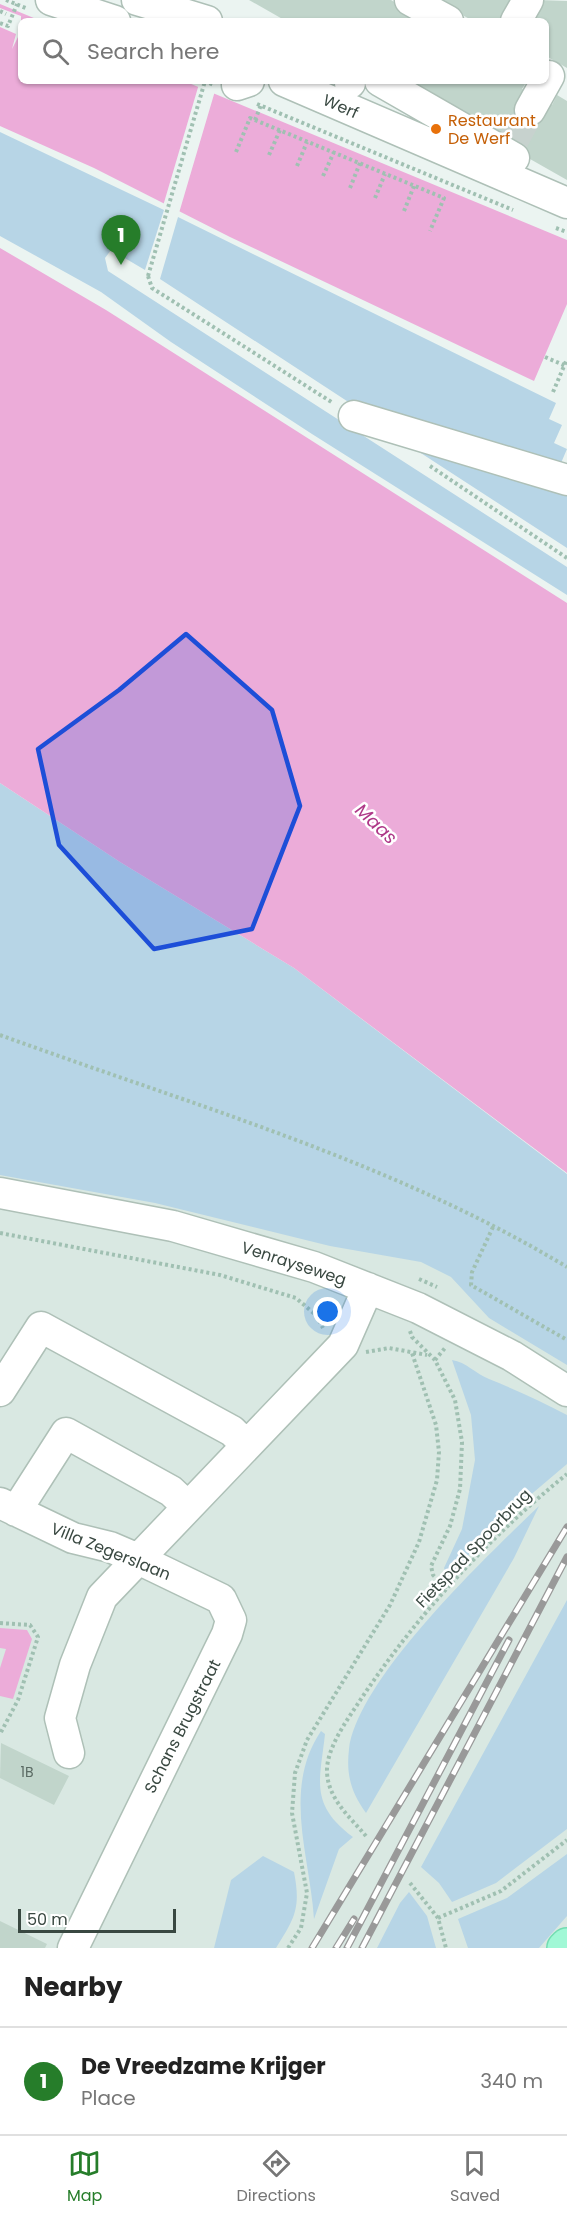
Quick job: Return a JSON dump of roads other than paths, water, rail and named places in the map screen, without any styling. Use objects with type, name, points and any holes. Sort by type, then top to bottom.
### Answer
[{"type":"street","points":[[51,0],[106,18]]},
{"type":"street","points":[[137,0],[200,12]]},
{"type":"street","points":[[410,0],[443,18]]},
{"type":"street","points":[[518,18],[528,0]]},
{"type":"street","points":[[530,110],[554,78]]},
{"type":"street","name":"Werf","points":[[291,84],[398,131],[506,157],[567,203]]},
{"type":"street","points":[[363,85],[506,157]]},
{"type":"street","name":"Werf","points":[[363,85],[398,131]]},
{"type":"street","name":"Werf","points":[[506,157],[532,214]]},
{"type":"street","points":[[540,172],[567,197]]},
{"type":"street","points":[[354,416],[567,480]]},
{"type":"street","name":"Venrayseweg","points":[[0,1193],[173,1226],[314,1267],[418,1308],[512,1356],[567,1391]]},
{"type":"street","points":[[69,1753],[60,1718],[75,1665],[102,1598],[187,1506],[344,1345],[368,1287]]},
{"type":"street","points":[[0,1391],[41,1327],[232,1431],[246,1445]]},
{"type":"street","points":[[8,1507],[66,1433],[171,1491],[187,1506]]},
{"type":"street","name":"Villa Zegerslaan","points":[[8,1507],[73,1538],[110,1547],[138,1559],[221,1599]]},
{"type":"street","name":"Schans Brugstraat","points":[[73,1948],[227,1635],[231,1620],[221,1599]]},
{"type":"water","points":[[0,4],[34,18],[18,18],[18,84],[191,84],[567,240],[567,304],[534,381],[230,237],[94,168],[0,126]]},
{"type":"water","name":"Maas","points":[[0,248],[106,310],[567,603],[567,1173],[294,968],[120,862],[0,783]]},
{"type":"water","points":[[0,1628],[27,1630],[32,1639],[13,1699],[0,1696],[0,1668],[6,1649],[0,1648]]},
{"type":"tunnel","points":[[510,147],[530,110]]},
{"type":"railway","points":[[312,1948],[567,1527]]},
{"type":"railway","points":[[362,1948],[567,1557]]},
{"type":"railway","points":[[347,1948],[509,1640]]},
{"type":"railway","points":[[336,1948],[354,1919]]},
{"type":"place","name":"Restaurant De Werf","points":[[436,129]]},
{"type":"place","name":"De Vreedzame Krijger","points":[[121,265]]}]
